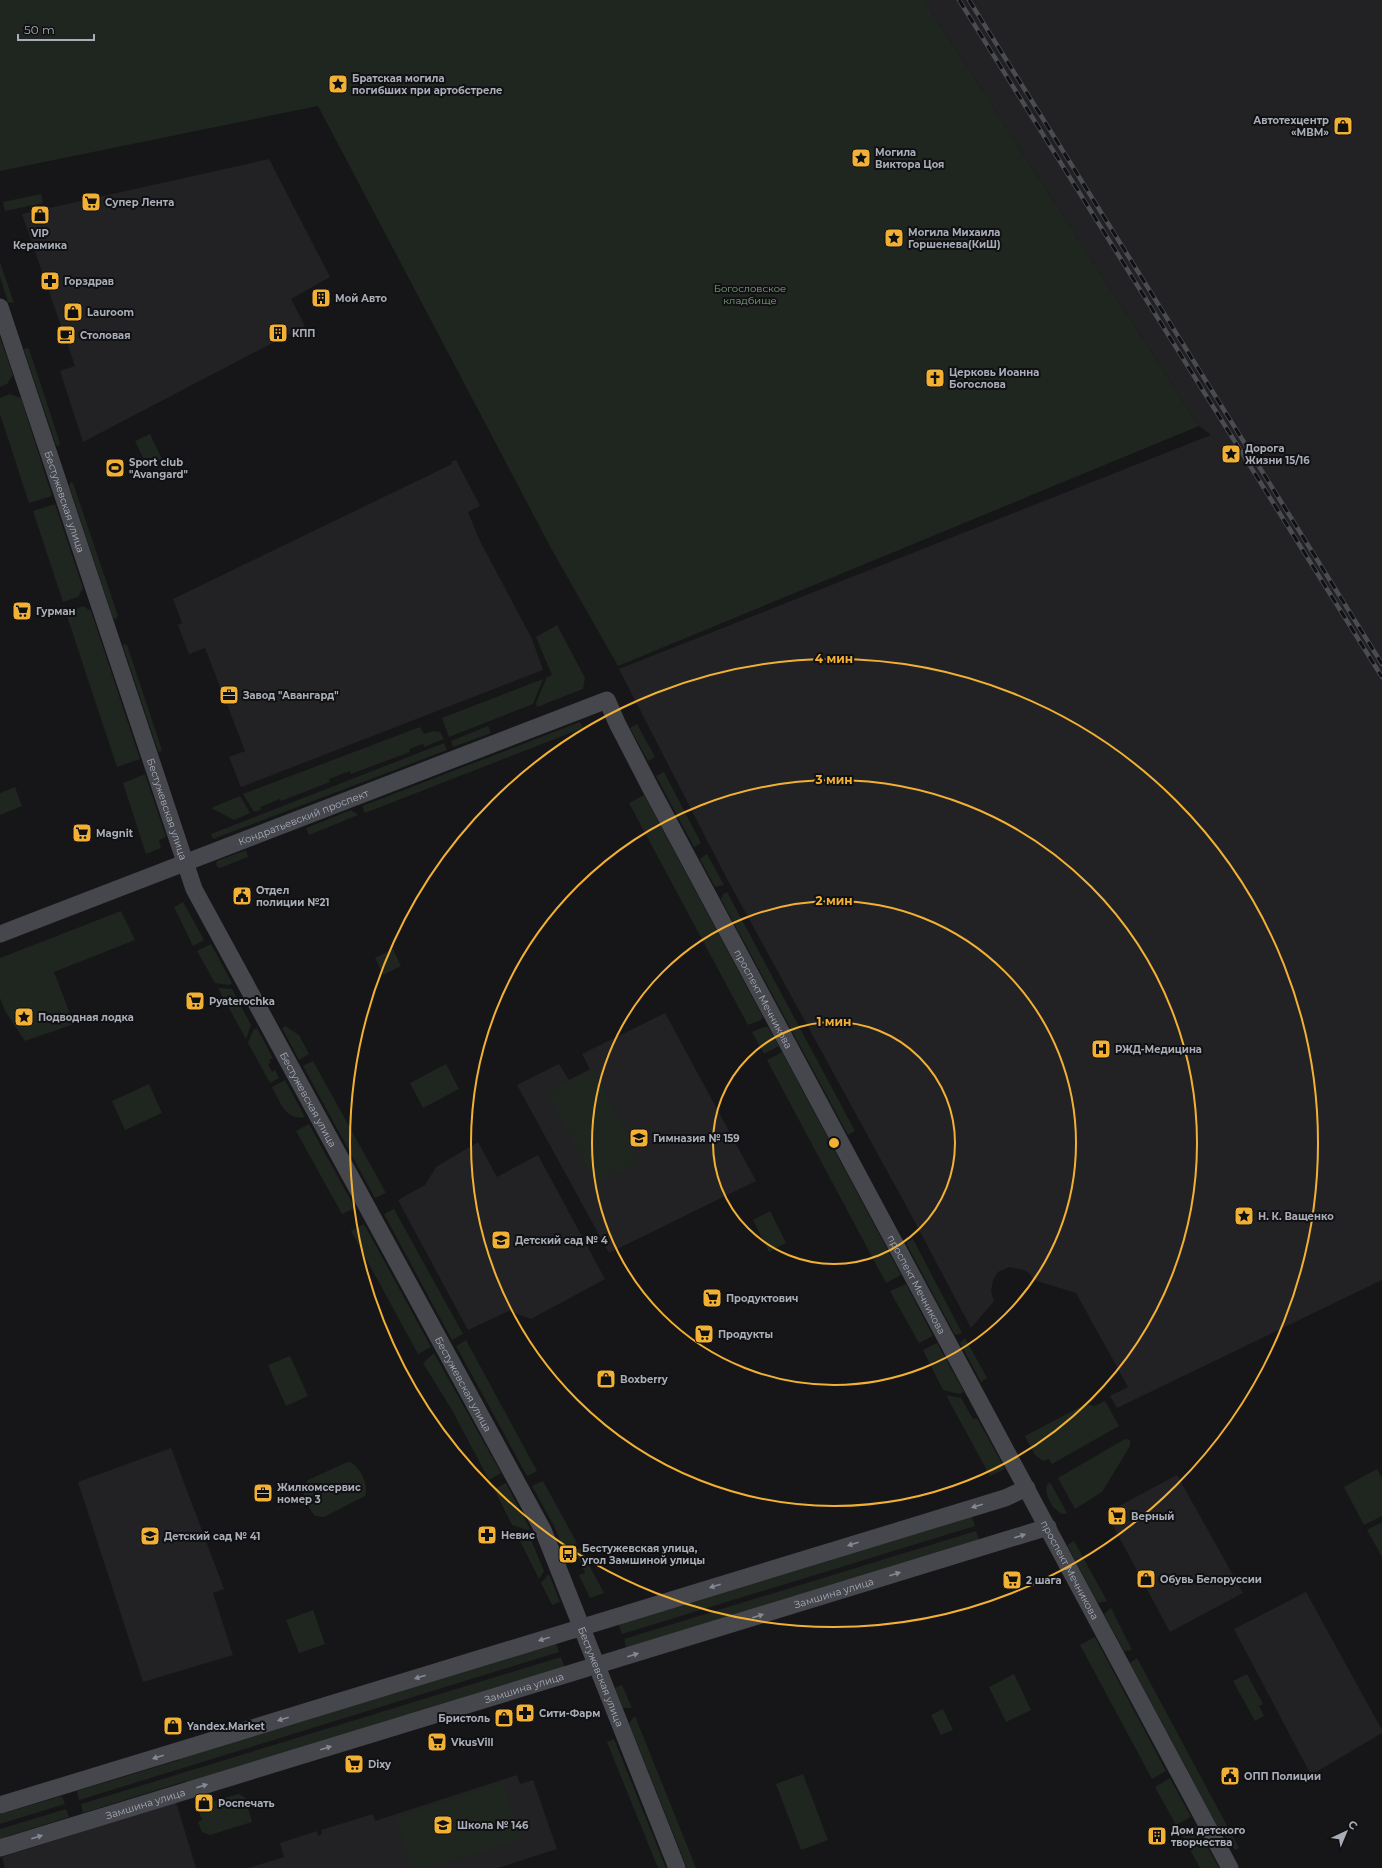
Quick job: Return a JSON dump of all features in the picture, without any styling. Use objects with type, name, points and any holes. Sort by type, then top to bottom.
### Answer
[{"type":"street","name":"Бестужевская улица","points":[[0,307],[184,863],[194,889],[543,1530],[677,1868]]},
{"type":"street","name":"Кондратьевский проспект","points":[[0,934],[607,700]]},
{"type":"street","name":"проспект Мечникова","points":[[607,700],[617,723],[644,775],[1230,1868]]},
{"type":"street","points":[[0,1805],[1005,1498],[1027,1488]]},
{"type":"street","name":"Замшина улица","points":[[0,1848],[1048,1527]]},
{"type":"shaded area","points":[[924,0],[1382,0],[1382,1280],[1117,1408],[1110,1396],[1128,1387],[1076,1293],[1034,1280],[1028,1272],[1009,1267],[998,1272],[993,1280],[991,1291],[994,1301],[971,1328],[909,1211],[726,877],[619,669],[1211,435],[1199,426]]},
{"type":"shaded area","points":[[269,159],[330,277],[291,299],[305,326],[83,442],[60,371],[75,366],[22,214]]},
{"type":"shaded area","points":[[456,460],[480,506],[468,512],[479,539],[532,639],[543,670],[241,787],[229,757],[245,751],[205,648],[189,654],[178,625],[182,623],[173,599],[452,464],[451,462]]},
{"type":"shaded area","name":"Гимназия № 159","points":[[665,1013],[756,1181],[609,1253],[517,1085],[559,1064],[569,1080],[590,1069],[582,1054]]},
{"type":"shaded area","name":"Детский сад № 4","points":[[478,1142],[497,1177],[538,1155],[605,1279],[531,1319],[509,1311],[468,1330],[398,1200],[425,1185],[436,1167]]},
{"type":"shaded area","name":"Детский сад № 41","points":[[171,1448],[224,1589],[213,1593],[233,1655],[143,1682],[78,1482]]},
{"type":"shaded area","points":[[1177,1475],[1243,1593],[1170,1632],[1106,1513]]},
{"type":"shaded area","points":[[1306,1592],[1382,1730],[1382,1733],[1311,1775],[1234,1629]]},
{"type":"shaded area","name":"Школа № 146","points":[[517,1775],[520,1784],[533,1780],[557,1849],[498,1868],[248,1868],[284,1857],[280,1843],[317,1831],[318,1836],[322,1834],[321,1830],[373,1814],[375,1821]]},
{"type":"shaded area","points":[[176,1802],[196,1868],[5,1868],[2,1857]]},
{"type":"green space","name":"Богословское кладбище","points":[[0,0],[924,0],[1199,426],[618,666],[552,550],[318,106],[0,171]]},
{"type":"green space","points":[[41,194],[43,203],[5,211],[3,202]]},
{"type":"green space","points":[[0,262],[14,303],[8,302],[0,277]]},
{"type":"green space","points":[[0,337],[13,375],[7,384],[0,387]]},
{"type":"green space","points":[[26,348],[29,349],[60,443],[59,446],[56,445],[24,350]]},
{"type":"green space","points":[[10,394],[21,398],[52,496],[29,503],[0,414],[0,398]]},
{"type":"green space","points":[[150,434],[163,461],[148,468],[135,441]]},
{"type":"green space","points":[[71,482],[73,483],[118,616],[116,619],[113,618],[69,485]]},
{"type":"green space","points":[[55,504],[83,588],[78,597],[63,602],[33,511]]},
{"type":"green space","points":[[83,606],[91,611],[140,759],[117,767],[66,613]]},
{"type":"green space","points":[[557,625],[585,678],[583,689],[537,707],[536,703],[547,677],[552,675],[536,637]]},
{"type":"green space","points":[[124,644],[127,645],[162,750],[160,752],[158,751],[123,646]]},
{"type":"green space","points":[[543,679],[533,704],[449,737],[442,718]]},
{"type":"green space","points":[[580,722],[583,728],[365,813],[362,806]]},
{"type":"green space","points":[[637,724],[655,757],[648,761],[630,728]]},
{"type":"green space","points":[[488,726],[491,733],[453,747],[451,741]]},
{"type":"green space","points":[[420,727],[424,734],[433,731],[440,732],[444,739],[424,747],[423,744],[409,749],[410,752],[351,774],[350,771],[329,779],[330,782],[281,801],[280,799],[260,807],[261,810],[254,812],[243,794]]},
{"type":"green space","points":[[444,743],[447,750],[213,839],[211,834]]},
{"type":"green space","points":[[664,772],[701,843],[694,847],[656,776]]},
{"type":"green space","points":[[145,774],[166,837],[159,840],[161,848],[146,854],[123,783]]},
{"type":"green space","points":[[15,787],[22,806],[0,815],[0,793]]},
{"type":"green space","points":[[644,795],[763,1017],[761,1020],[748,1025],[629,803]]},
{"type":"green space","points":[[240,796],[250,813],[234,820],[211,808]]},
{"type":"green space","points":[[351,810],[358,815],[309,835],[306,828]]},
{"type":"green space","points":[[246,850],[248,857],[220,868],[217,867],[217,861]]},
{"type":"green space","points":[[707,854],[724,885],[715,887],[700,859]]},
{"type":"green space","points":[[727,892],[855,1131],[848,1135],[721,899],[723,894]]},
{"type":"green space","points":[[183,902],[204,940],[193,946],[174,907]]},
{"type":"green space","points":[[121,911],[135,940],[54,972],[74,1024],[25,1041],[5,1011],[0,998],[0,958]]},
{"type":"green space","points":[[211,944],[232,983],[229,985],[215,983],[197,951]]},
{"type":"green space","points":[[393,949],[401,966],[383,975],[375,958]]},
{"type":"green space","points":[[218,988],[232,989],[251,1025],[246,1039]]},
{"type":"green space","points":[[285,1026],[299,1035],[309,1054],[299,1060],[282,1028]]},
{"type":"green space","points":[[768,1027],[779,1046],[764,1054],[752,1032]]},
{"type":"green space","points":[[257,1028],[273,1058],[269,1060],[271,1063],[268,1064],[272,1072],[275,1070],[279,1078],[270,1083],[248,1043],[253,1030]]},
{"type":"green space","points":[[782,1052],[901,1275],[886,1283],[767,1060]]},
{"type":"green space","points":[[313,1061],[386,1193],[375,1198],[303,1066]]},
{"type":"green space","points":[[446,1064],[459,1089],[423,1108],[410,1083]]},
{"type":"green space","points":[[592,1069],[641,1160],[596,1184],[548,1093]]},
{"type":"green space","points":[[285,1080],[305,1117],[293,1116],[284,1109],[281,1104],[272,1087]]},
{"type":"green space","points":[[149,1084],[162,1113],[125,1130],[112,1101]]},
{"type":"green space","points":[[309,1124],[355,1208],[342,1214],[296,1131]]},
{"type":"green space","points":[[394,1209],[463,1334],[452,1340],[384,1214]]},
{"type":"green space","points":[[770,1211],[786,1243],[769,1252],[753,1220]]},
{"type":"green space","points":[[364,1224],[431,1347],[418,1354],[351,1231]]},
{"type":"green space","points":[[913,1239],[962,1333],[955,1335],[906,1243]]},
{"type":"green space","points":[[906,1284],[933,1336],[919,1343],[890,1291]]},
{"type":"green space","points":[[965,1338],[987,1378],[981,1382],[960,1343]]},
{"type":"green space","points":[[466,1340],[537,1471],[527,1476],[456,1346]]},
{"type":"green space","points":[[937,1343],[964,1392],[959,1394],[943,1390],[923,1350]]},
{"type":"green space","points":[[434,1353],[501,1473],[489,1480],[452,1410],[423,1363]]},
{"type":"green space","points":[[290,1356],[308,1396],[286,1406],[268,1365]]},
{"type":"green space","points":[[946,1395],[961,1398],[973,1419],[977,1418],[1005,1469],[990,1476]]},
{"type":"green space","points":[[1105,1401],[1119,1426],[1052,1464],[1049,1459],[1043,1461],[1035,1455],[1025,1436],[1086,1404],[1094,1406]]},
{"type":"green space","points":[[1125,1439],[1130,1440],[1130,1446],[1102,1492],[1075,1509],[1058,1478]]},
{"type":"green space","points":[[350,1462],[354,1464],[363,1477],[366,1487],[365,1496],[324,1517],[315,1516],[309,1508],[305,1498],[305,1484],[308,1480]]},
{"type":"green space","points":[[1377,1469],[1382,1478],[1382,1516],[1364,1525],[1344,1487]]},
{"type":"green space","points":[[543,1481],[577,1543],[563,1548],[554,1526],[532,1486]]},
{"type":"green space","points":[[1050,1482],[1067,1513],[1063,1514],[1059,1512],[1050,1502],[1046,1489]]},
{"type":"green space","points":[[506,1483],[530,1529],[527,1530],[512,1525],[494,1489]]},
{"type":"green space","points":[[971,1514],[975,1526],[622,1634],[618,1622]]},
{"type":"green space","points":[[1382,1522],[1382,1557],[1367,1530]]},
{"type":"green space","points":[[515,1531],[529,1535],[544,1571],[539,1579]]},
{"type":"green space","points":[[976,1531],[980,1542],[627,1650],[624,1639]]},
{"type":"green space","points":[[1074,1541],[1107,1601],[1098,1603],[1067,1545]]},
{"type":"green space","points":[[580,1548],[604,1593],[590,1598],[579,1575],[585,1573],[575,1550]]},
{"type":"green space","points":[[549,1574],[560,1602],[552,1605],[541,1583]]},
{"type":"green space","points":[[1111,1608],[1132,1650],[1124,1651],[1104,1614]]},
{"type":"green space","points":[[313,1610],[325,1644],[299,1653],[286,1620]]},
{"type":"green space","points":[[1095,1637],[1166,1771],[1152,1779],[1080,1645]]},
{"type":"green space","points":[[555,1641],[559,1652],[79,1800],[77,1791],[179,1760],[178,1757]]},
{"type":"green space","points":[[561,1657],[565,1669],[188,1785],[186,1781],[83,1813],[81,1804]]},
{"type":"green space","points":[[1137,1658],[1239,1848],[1235,1850],[1217,1825],[1130,1663]]},
{"type":"green space","points":[[1014,1674],[1031,1710],[1006,1722],[989,1687]]},
{"type":"green space","points":[[1247,1674],[1263,1704],[1259,1706],[1264,1716],[1255,1721],[1233,1681]]},
{"type":"green space","points":[[622,1685],[632,1708],[623,1708],[615,1688]]},
{"type":"green space","points":[[943,1709],[953,1730],[941,1735],[931,1715]]},
{"type":"green space","points":[[635,1716],[696,1868],[687,1868],[629,1723]]},
{"type":"green space","points":[[614,1739],[666,1868],[658,1868],[607,1742]]},
{"type":"green space","points":[[803,1774],[828,1840],[801,1850],[776,1784]]},
{"type":"green space","points":[[1170,1778],[1191,1817],[1176,1825],[1155,1787]]},
{"type":"green space","points":[[503,1783],[521,1840],[430,1868],[411,1868],[395,1817]]},
{"type":"green space","points":[[238,1794],[245,1798],[252,1822],[210,1835],[202,1832],[198,1822],[202,1820],[197,1806]]},
{"type":"green space","points":[[62,1796],[65,1804],[0,1824],[0,1814]]},
{"type":"green space","points":[[66,1809],[69,1817],[5,1837],[5,1841],[0,1842],[0,1829]]},
{"type":"green space","points":[[1196,1826],[1219,1868],[1200,1868],[1181,1833]]},
{"type":"railway","points":[[959,0],[1382,677]]},
{"type":"railway","points":[[969,0],[1382,664]]},
{"type":"place","name":"Братская могила погибших при артобстреле","points":[[338,84]]},
{"type":"place","name":"Автотехцентр «МВМ»","points":[[1343,126]]},
{"type":"place","name":"Могила Виктора Цоя","points":[[861,158]]},
{"type":"place","name":"Супер Лента","points":[[91,202]]},
{"type":"place","name":"VIP Керамика","points":[[40,215]]},
{"type":"place","name":"Могила Михаила Горшенева(КиШ)","points":[[894,238]]},
{"type":"place","name":"Горздрав","points":[[50,281]]},
{"type":"place","name":"Мой Авто","points":[[321,298]]},
{"type":"place","name":"Lauroom","points":[[73,312]]},
{"type":"place","name":"КПП","points":[[278,333]]},
{"type":"place","name":"Столовая","points":[[66,335]]},
{"type":"place","name":"Церковь Иоанна Богослова","points":[[935,378]]},
{"type":"place","name":"Дорога Жизни 15/16","points":[[1231,454]]},
{"type":"place","name":"Sport club \"Avangard\"","points":[[115,468]]},
{"type":"place","name":"Гурман","points":[[22,611]]},
{"type":"place","name":"Завод \"Авангард\"","points":[[229,695]]},
{"type":"place","name":"Magnit","points":[[82,833]]},
{"type":"place","name":"Отдел полиции №21","points":[[242,896]]},
{"type":"place","name":"Pyaterochka","points":[[195,1001]]},
{"type":"place","name":"Подводная лодка","points":[[24,1017]]},
{"type":"place","name":"РЖД-Медицина","points":[[1101,1049]]},
{"type":"place","name":"Гимназия № 159","points":[[639,1138]]},
{"type":"place","name":"Н. К. Ващенко","points":[[1244,1216]]},
{"type":"place","name":"Детский сад № 4","points":[[501,1240]]},
{"type":"place","name":"Продуктович","points":[[712,1298]]},
{"type":"place","name":"Продукты","points":[[704,1334]]},
{"type":"place","name":"Boxberry","points":[[606,1379]]},
{"type":"place","name":"Жилкомсервис номер 3","points":[[263,1493]]},
{"type":"place","name":"Верный","points":[[1117,1516]]},
{"type":"place","name":"Невис","points":[[487,1535]]},
{"type":"place","name":"Детский сад № 41","points":[[150,1536]]},
{"type":"place","name":"Бестужевская улица, угол Замшиной улицы","points":[[568,1554]]},
{"type":"place","name":"Обувь Белоруссии","points":[[1146,1579]]},
{"type":"place","name":"2 шага","points":[[1012,1580]]},
{"type":"place","name":"Сити-Фарм","points":[[525,1713]]},
{"type":"place","name":"Бристоль","points":[[504,1718]]},
{"type":"place","name":"Yandex.Market","points":[[173,1726]]},
{"type":"place","name":"VkusVill","points":[[437,1742]]},
{"type":"place","name":"Dixy","points":[[354,1764]]},
{"type":"place","name":"ОПП Полиции","points":[[1230,1776]]},
{"type":"place","name":"Роспечать","points":[[204,1803]]},
{"type":"place","name":"Школа № 146","points":[[443,1825]]},
{"type":"place","name":"Дом детского творчества","points":[[1157,1836]]}]
